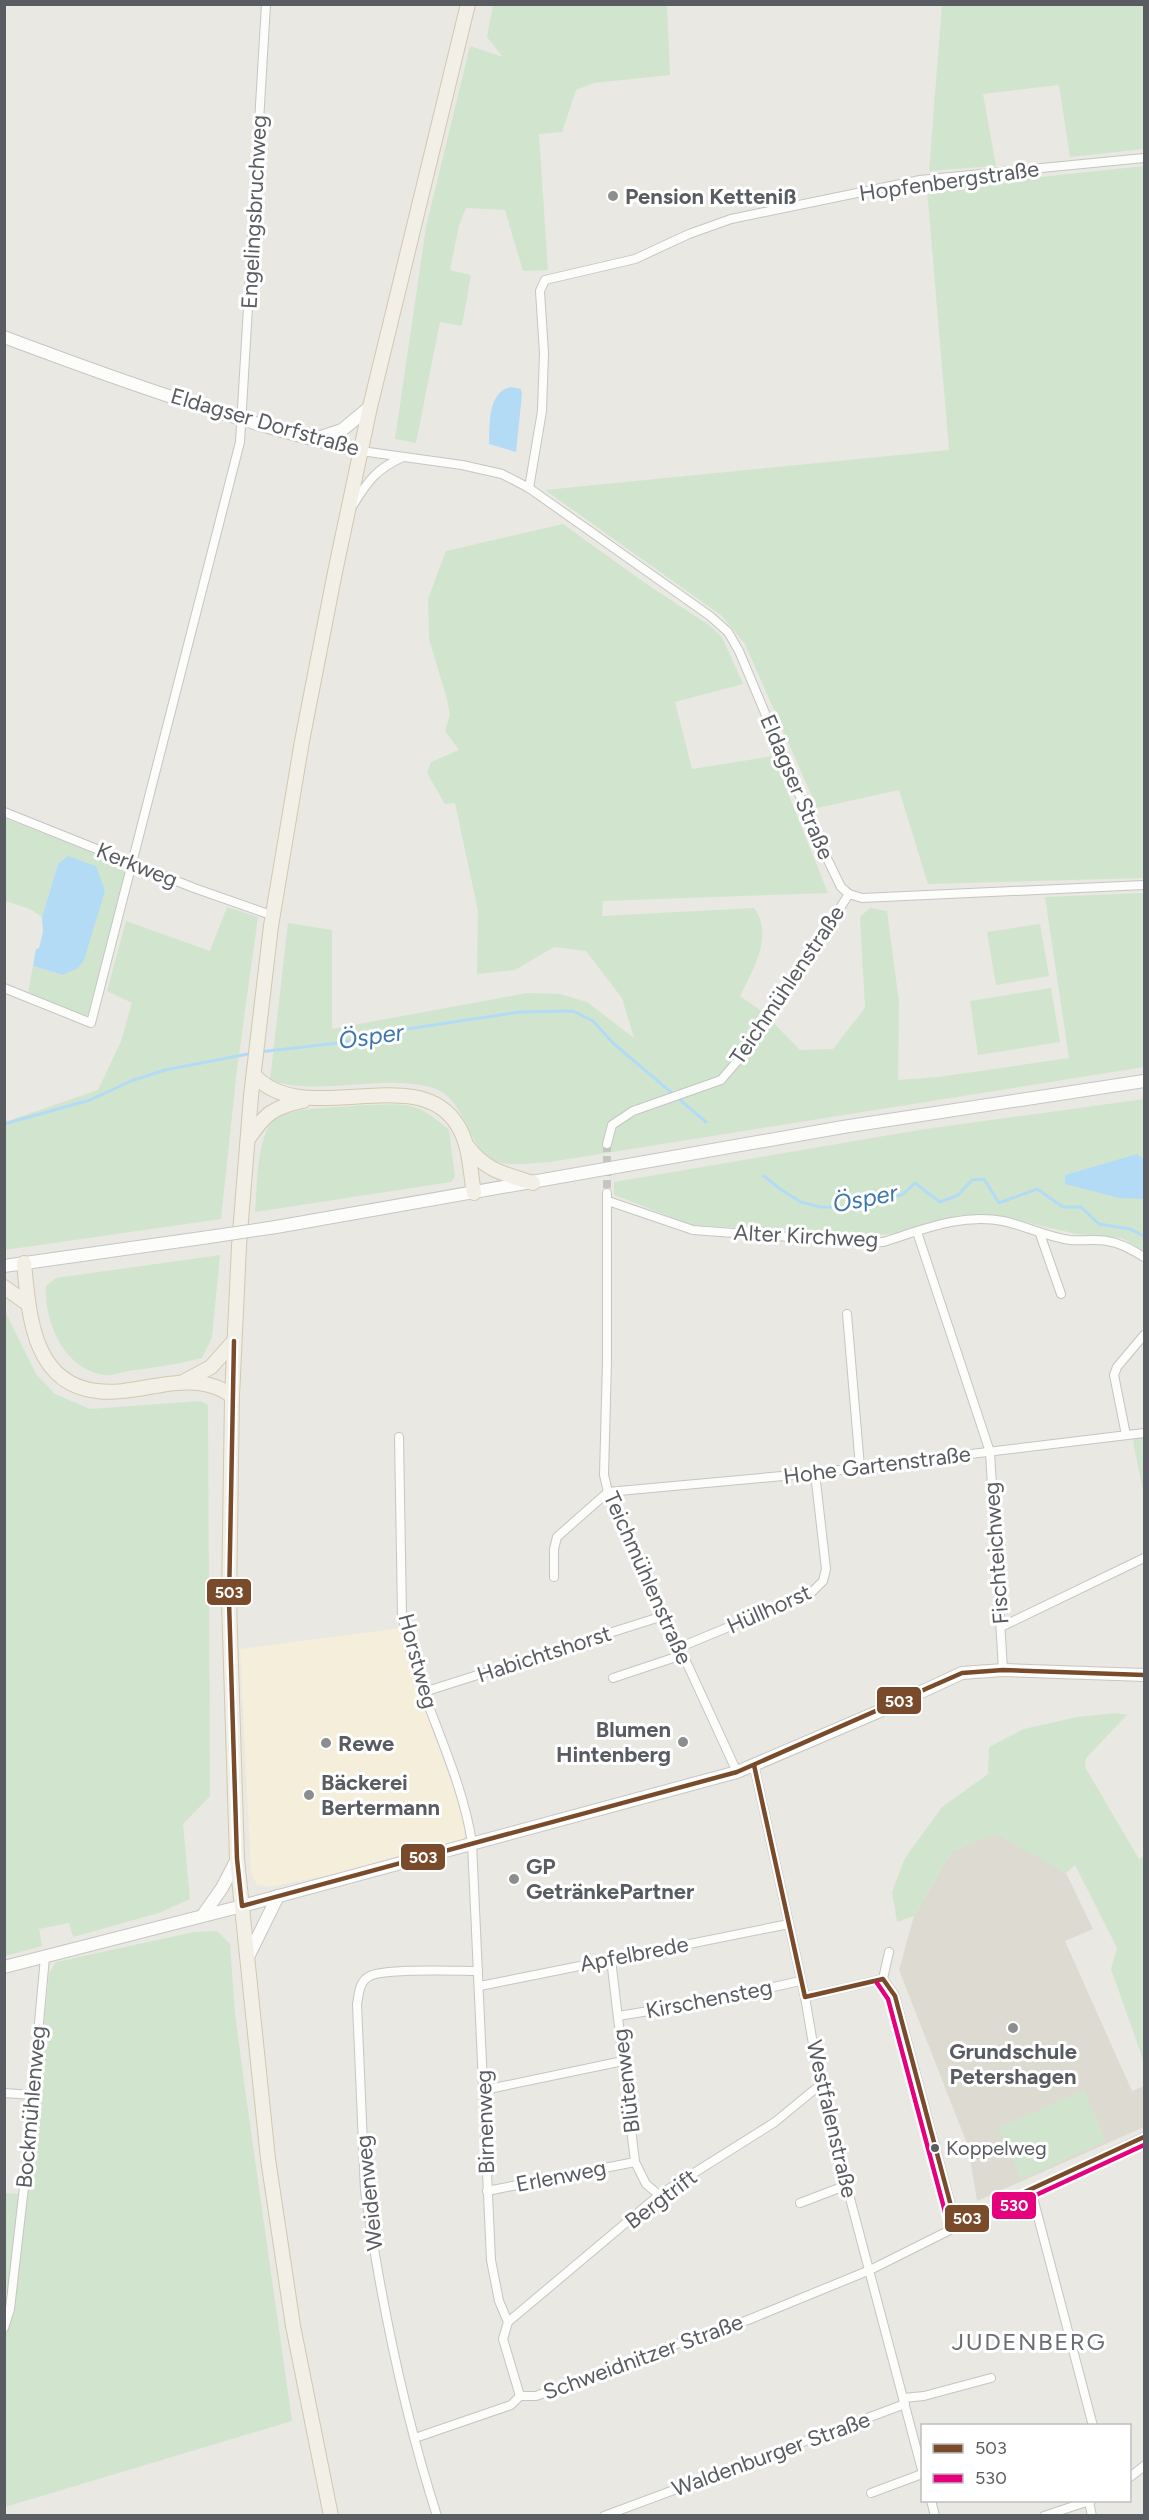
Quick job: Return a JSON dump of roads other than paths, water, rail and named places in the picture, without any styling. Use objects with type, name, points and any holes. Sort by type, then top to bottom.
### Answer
[{"type":"main road","points":[[331,2516],[293,2326],[268,2159],[237,1859],[229,1601],[234,1341],[247,1140],[258,1037],[272,916],[304,730],[370,407],[468,4]]},
{"type":"main road","name":"Eldagser Dorfstraße","points":[[4,337],[242,419],[361,451]]},
{"type":"main road","points":[[314,439],[342,430],[370,407]]},
{"type":"main road","points":[[254,1072],[263,1086],[272,1090],[317,1098]]},
{"type":"main road","points":[[4,1266],[276,1227],[843,1127],[1144,1081]]},
{"type":"main road","points":[[247,1140],[267,1113],[285,1104],[317,1098],[403,1096],[421,1098],[440,1106],[453,1118],[466,1143],[480,1162],[500,1172],[533,1183]]},
{"type":"main road","points":[[466,1143],[474,1193]]},
{"type":"main road","points":[[24,1263],[32,1328],[40,1351],[54,1370],[74,1384],[96,1391],[118,1391],[183,1382],[209,1384],[223,1389],[232,1396]]},
{"type":"main road","points":[[4,1287],[28,1304]]},
{"type":"main road","points":[[183,1382],[211,1367],[234,1341]]},
{"type":"main road","points":[[4,1967],[242,1906],[737,1772],[962,1673],[1003,1670],[1144,1676]]},
{"type":"main road","points":[[203,1915],[222,1888],[237,1859]]},
{"type":"main road","points":[[247,1959],[278,1896]]},
{"type":"street","name":"Engelingsbruchweg","points":[[4,988],[91,1023],[240,442],[266,4]]},
{"type":"street","name":"Hopfenbergstraße","points":[[529,488],[542,411],[544,353],[540,291],[545,280],[635,259],[689,234],[731,219],[920,180],[1144,158]]},
{"type":"street","name":"Eldagser Dorfstraße","points":[[361,451],[502,474],[529,488]]},
{"type":"street","points":[[348,512],[369,479],[384,465],[403,457]]},
{"type":"street","name":"Eldagser Straße","points":[[529,488],[710,616],[728,632],[740,651],[820,844],[841,887],[849,894]]},
{"type":"street","name":"Kerkweg","points":[[4,812],[194,888],[272,916]]},
{"type":"street","points":[[849,894],[862,898],[1144,885]]},
{"type":"street","name":"Teichmühlenstraße","points":[[607,1144],[612,1125],[633,1111],[721,1080],[752,1044],[849,894]]},
{"type":"street","name":"Teichmühlenstraße","points":[[608,1197],[604,1475],[608,1492],[663,1616],[737,1772]]},
{"type":"street","name":"Alter Kirchweg","points":[[608,1197],[693,1230],[872,1243],[883,1242],[962,1218],[982,1218],[1070,1240],[1106,1240],[1125,1246],[1144,1257]]},
{"type":"street","name":"Fischteichweg","points":[[917,1232],[990,1452],[1003,1670]]},
{"type":"street","points":[[1040,1234],[1061,1294]]},
{"type":"street","points":[[847,1314],[860,1467]]},
{"type":"street","points":[[1126,1435],[1114,1375],[1144,1335]]},
{"type":"street","name":"Hohe Gartenstraße","points":[[608,1492],[815,1473],[1144,1433]]},
{"type":"street","name":"Horstweg","points":[[399,1437],[402,1614],[424,1692],[467,1810],[472,1843]]},
{"type":"street","name":"Hüllhorst","points":[[613,1678],[680,1652],[811,1593],[820,1586],[826,1569],[815,1473]]},
{"type":"street","points":[[554,1577],[554,1549],[557,1537],[608,1492]]},
{"type":"street","points":[[1001,1627],[1144,1558]]},
{"type":"street","name":"Habichtshorst","points":[[424,1692],[663,1616]]},
{"type":"street","name":"Westfalenstraße","points":[[753,1765],[805,1997],[820,2085],[921,2468]]},
{"type":"street","name":"Birnenweg","points":[[472,1843],[491,2260],[499,2301],[508,2322],[503,2339],[520,2396]]},
{"type":"street","name":"Apfelbrede","points":[[480,1986],[789,1924]]},
{"type":"street","points":[[870,2270],[950,2230],[955,2221],[895,1996],[883,1979],[889,1952]]},
{"type":"street","name":"Bockmühlenweg","points":[[4,2328],[10,2309],[24,2187],[45,1957]]},
{"type":"street","name":"Blütenweg","points":[[611,1959],[635,2162],[646,2184],[659,2195]]},
{"type":"street","name":"Weidenweg","points":[[437,2516],[404,2406],[385,2315],[368,2211],[357,2004],[360,1985],[370,1976],[389,1972],[478,1971]]},
{"type":"street","points":[[805,1997],[883,1979]]},
{"type":"street","name":"Kirschensteg","points":[[618,2016],[717,2000],[800,1982]]},
{"type":"street","points":[[484,2090],[623,2061]]},
{"type":"street","name":"Bergtrift","points":[[508,2322],[659,2195],[775,2122],[820,2085]]},
{"type":"street","points":[[4,2093],[33,2095]]},
{"type":"street","points":[[955,2221],[968,2218],[1032,2190],[1144,2137]]},
{"type":"street","name":"Erlenweg","points":[[487,2191],[635,2162]]},
{"type":"street","points":[[800,2203],[847,2185]]},
{"type":"street","points":[[1032,2190],[1092,2424]]},
{"type":"street","name":"Schweidnitzer Straße","points":[[415,2438],[511,2405],[520,2396],[536,2396],[748,2320],[870,2270]]},
{"type":"street","name":"Waldenburger Straße","points":[[604,2516],[904,2401],[991,2378]]},
{"type":"street","points":[[1131,2476],[1144,2466]]},
{"type":"street","points":[[871,2493],[921,2472]]},
{"type":"street","points":[[1044,2516],[1087,2502]]},
{"type":"water","points":[[511,387],[521,389],[522,394],[516,452],[489,444],[491,410],[494,402],[503,390]]},
{"type":"water","points":[[68,856],[96,866],[105,891],[84,960],[78,968],[63,975],[33,966],[36,949],[39,948],[43,932],[42,917],[58,864]]},
{"type":"water","points":[[1137,1154],[1144,1159],[1144,1199],[1119,1198],[1065,1184],[1065,1175]]},
{"type":"waterway","name":"Ösper","points":[[259,1052],[338,1043],[407,1029],[520,1012],[573,1011],[593,1021],[613,1043],[706,1122]]},
{"type":"waterway","name":"Ösper","points":[[4,1124],[90,1100],[131,1081],[165,1070],[253,1053]]},
{"type":"waterway","name":"Ösper","points":[[764,1176],[801,1202],[820,1207],[846,1207],[902,1195],[915,1183],[940,1202],[958,1195],[972,1180],[984,1179],[999,1203],[1037,1189],[1063,1207],[1081,1207],[1099,1224],[1130,1229],[1144,1236]]},
{"type":"tunnel","points":[[607,1144],[607,1193]]},
{"type":"place","name":"Pension Ketteniß","points":[[613,196]]},
{"type":"place","name":"Blumen Hintenberg","points":[[683,1742]]},
{"type":"place","name":"Rewe","points":[[326,1743]]},
{"type":"place","name":"Bäckerei Bertermann","points":[[309,1795]]},
{"type":"place","name":"GP GetränkePartner","points":[[514,1879]]},
{"type":"place","name":"Grundschule Petershagen","points":[[1013,2028]]},
{"type":"place","name":"Koppelweg","points":[[935,2148]]},
{"type":"district","name":"JUDENBERG","points":[[1029,2341]]}]
